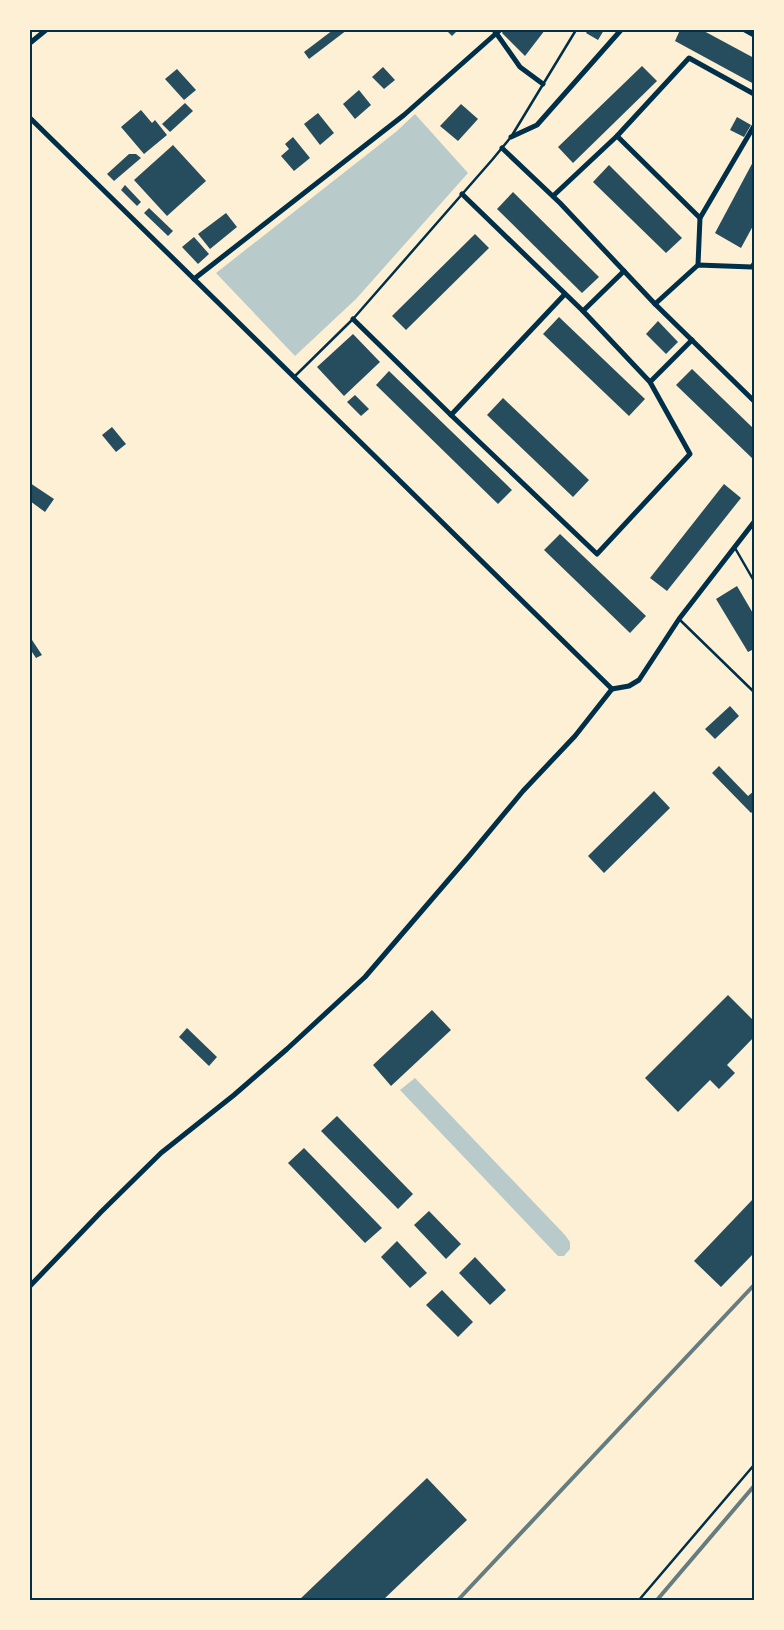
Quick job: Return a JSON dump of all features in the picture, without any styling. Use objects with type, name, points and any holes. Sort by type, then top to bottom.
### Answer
[{"type":"street","points":[[30,43],[46,30]]},
{"type":"street","points":[[511,137],[537,125],[621,30]]},
{"type":"street","points":[[745,30],[754,35]]},
{"type":"street","points":[[194,279],[404,115],[497,31],[520,66],[543,84]]},
{"type":"street","points":[[553,196],[617,136],[689,58],[754,94]]},
{"type":"street","points":[[30,118],[612,689]]},
{"type":"street","points":[[698,265],[700,218],[754,126]]},
{"type":"street","points":[[617,136],[700,218]]},
{"type":"street","points":[[502,148],[553,196],[655,304],[754,400]]},
{"type":"street","points":[[353,319],[450,415],[598,554],[690,454],[650,382],[583,311],[462,194]]},
{"type":"street","points":[[655,304],[698,265],[753,266]]},
{"type":"street","points":[[583,311],[624,271]]},
{"type":"street","points":[[450,415],[564,294]]},
{"type":"street","points":[[650,382],[692,340]]},
{"type":"street","points":[[31,1284],[161,1153],[229,1100],[280,1056],[365,977],[523,790],[575,736],[612,689],[629,686],[639,680],[679,619],[754,522]]},
{"type":"lane","points":[[294,377],[353,319],[511,137],[576,30]]},
{"type":"lane","points":[[735,548],[754,581]]},
{"type":"lane","points":[[679,619],[754,692]]},
{"type":"lane","points":[[639,1600],[754,1465]]},
{"type":"shaded area","points":[[415,114],[468,173],[356,299],[295,356],[216,273],[397,131]]},
{"type":"shaded area","points":[[415,1078],[565,1235],[570,1242],[570,1249],[564,1256],[558,1256],[400,1090]]},
{"type":"building","points":[[333,30],[347,30],[309,59],[304,52]]},
{"type":"building","points":[[446,30],[458,30],[452,36]]},
{"type":"building","points":[[504,30],[545,30],[525,56],[502,33]]},
{"type":"building","points":[[588,30],[604,30],[598,40],[586,33]]},
{"type":"building","points":[[680,30],[702,30],[754,58],[754,84],[675,41]]},
{"type":"building","points":[[642,66],[657,81],[573,163],[558,147]]},
{"type":"building","points":[[383,67],[395,80],[384,89],[372,77]]},
{"type":"building","points":[[177,69],[196,90],[184,100],[165,79]]},
{"type":"building","points":[[359,90],[371,105],[355,119],[343,104]]},
{"type":"building","points":[[185,103],[193,111],[170,132],[162,124]]},
{"type":"building","points":[[461,104],[478,119],[458,141],[440,126]]},
{"type":"building","points":[[141,110],[152,123],[155,120],[167,135],[144,154],[121,127]]},
{"type":"building","points":[[318,113],[334,133],[320,145],[304,124]]},
{"type":"building","points":[[737,117],[751,125],[744,137],[730,130]]},
{"type":"building","points":[[293,137],[310,158],[294,171],[281,156],[289,149],[285,144]]},
{"type":"building","points":[[173,145],[206,181],[167,216],[134,180]]},
{"type":"building","points":[[129,154],[136,154],[141,158],[114,181],[107,174]]},
{"type":"building","points":[[754,160],[754,224],[741,248],[715,233]]},
{"type":"building","points":[[609,165],[682,238],[666,253],[593,182]]},
{"type":"building","points":[[125,185],[141,202],[137,206],[121,190]]},
{"type":"building","points":[[513,192],[599,277],[582,293],[497,209]]},
{"type":"building","points":[[149,208],[173,231],[168,236],[144,213]]},
{"type":"building","points":[[226,213],[237,227],[210,249],[198,234]]},
{"type":"building","points":[[475,234],[489,248],[406,330],[392,316]]},
{"type":"building","points":[[194,237],[209,254],[198,264],[182,247]]},
{"type":"building","points":[[559,317],[645,399],[629,416],[543,334]]},
{"type":"building","points":[[658,321],[678,342],[666,354],[646,334]]},
{"type":"building","points":[[353,334],[380,362],[344,396],[317,367]]},
{"type":"building","points":[[692,369],[754,429],[754,460],[676,385]]},
{"type":"building","points":[[389,371],[512,490],[498,504],[376,385]]},
{"type":"building","points":[[355,395],[369,409],[361,416],[347,402]]},
{"type":"building","points":[[503,398],[589,480],[573,497],[487,415]]},
{"type":"building","points":[[112,427],[126,444],[116,452],[102,435]]},
{"type":"building","points":[[30,483],[54,499],[45,512],[30,501]]},
{"type":"building","points":[[724,484],[741,498],[667,591],[650,578]]},
{"type":"building","points":[[560,534],[646,616],[630,633],[544,550]]},
{"type":"building","points":[[737,586],[754,615],[754,649],[748,652],[716,599]]},
{"type":"building","points":[[30,637],[42,655],[36,658],[30,649]]},
{"type":"building","points":[[730,706],[739,716],[715,739],[705,729]]},
{"type":"building","points":[[719,766],[748,796],[754,791],[754,810],[751,813],[712,773]]},
{"type":"building","points":[[654,791],[670,808],[604,873],[588,856]]},
{"type":"building","points":[[728,995],[754,1021],[754,1037],[727,1065],[735,1073],[719,1089],[710,1080],[678,1112],[645,1078]]},
{"type":"building","points":[[432,1010],[451,1030],[391,1086],[373,1065]]},
{"type":"building","points":[[187,1028],[217,1057],[209,1066],[179,1037]]},
{"type":"building","points":[[337,1116],[413,1194],[398,1209],[321,1131]]},
{"type":"building","points":[[304,1148],[382,1228],[365,1243],[288,1163]]},
{"type":"building","points":[[754,1198],[754,1253],[721,1287],[694,1261]]},
{"type":"building","points":[[429,1211],[461,1244],[446,1259],[414,1225]]},
{"type":"building","points":[[397,1241],[427,1273],[410,1288],[381,1257]]},
{"type":"building","points":[[475,1257],[506,1290],[490,1305],[459,1273]]},
{"type":"building","points":[[442,1290],[473,1322],[458,1337],[426,1305]]},
{"type":"building","points":[[427,1478],[467,1520],[383,1600],[299,1600]]},
{"type":"railway","points":[[458,1600],[754,1285]]},
{"type":"railway","points":[[657,1600],[754,1486]]}]
